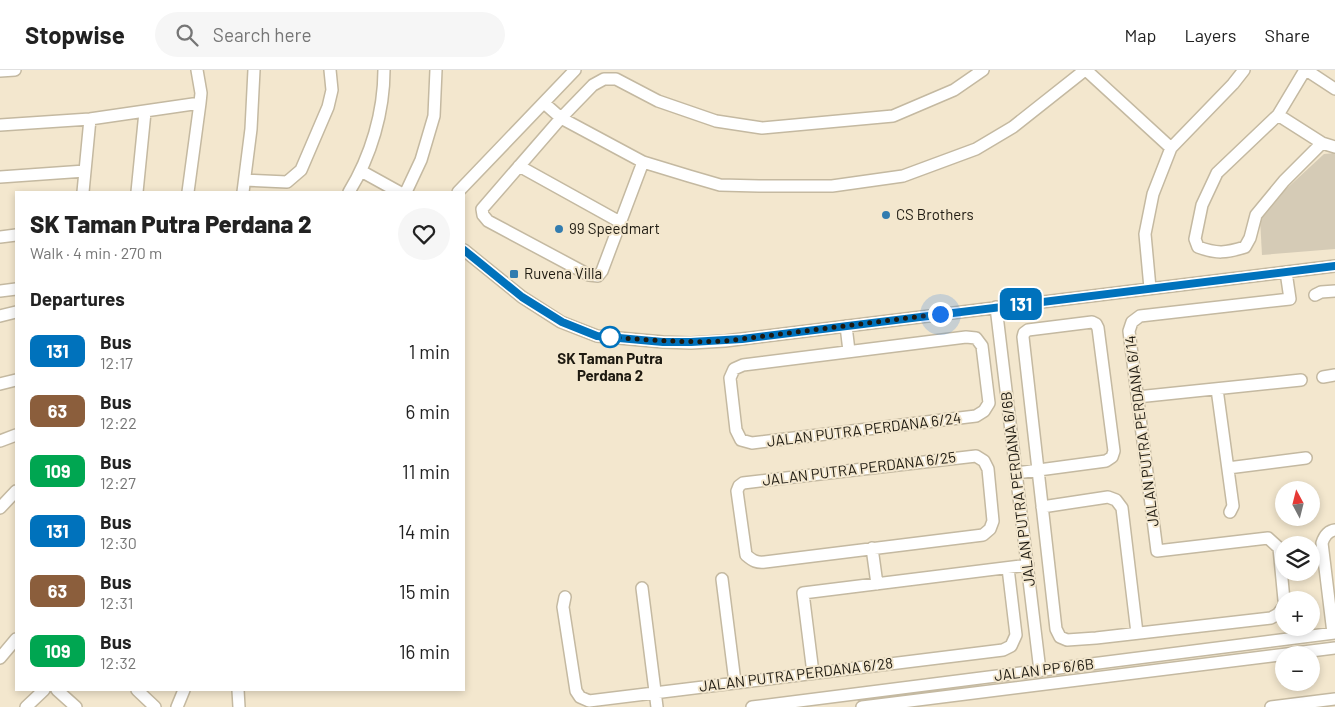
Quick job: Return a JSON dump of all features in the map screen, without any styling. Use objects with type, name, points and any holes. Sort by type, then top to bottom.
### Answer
[{"type":"street","points":[[0,71],[16,70]]},
{"type":"street","points":[[188,191],[200,103],[197,70]]},
{"type":"street","points":[[243,191],[251,129],[254,70]]},
{"type":"street","points":[[245,180],[287,182],[301,170],[328,107],[332,90],[330,70]]},
{"type":"street","points":[[350,191],[361,171],[376,132],[384,91],[384,70]]},
{"type":"street","points":[[406,191],[421,160],[434,116],[436,70]]},
{"type":"street","points":[[459,191],[575,70]]},
{"type":"street","points":[[642,162],[602,271],[598,276],[588,275],[488,222],[483,215],[482,209],[519,166],[593,85],[604,79],[616,79],[658,101],[716,121],[762,128],[892,116],[954,90],[983,70]]},
{"type":"street","points":[[544,103],[562,118],[642,162],[720,185],[832,186],[903,176],[947,161],[983,145],[1013,127],[1086,70],[1171,148]]},
{"type":"street","points":[[1150,288],[1145,234],[1153,194],[1171,148],[1233,84],[1244,70]]},
{"type":"street","points":[[1322,143],[1284,181],[1256,215],[1246,247],[1226,253],[1198,247],[1195,239],[1202,205],[1218,173],[1278,115],[1305,70],[1335,89]]},
{"type":"street","points":[[0,125],[90,119],[200,103]]},
{"type":"street","points":[[137,191],[145,112]]},
{"type":"street","points":[[1278,115],[1322,143],[1335,147]]},
{"type":"street","points":[[83,191],[90,119]]},
{"type":"street","points":[[519,166],[620,222]]},
{"type":"street","points":[[0,177],[85,171]]},
{"type":"street","points":[[361,171],[397,191]]},
{"type":"street","points":[[0,237],[15,234]]},
{"type":"street","points":[[465,251],[522,297],[562,322],[597,336],[663,342],[725,341],[1335,266]]},
{"type":"street","name":"JALAN PUTRA PERDANA 6/14","points":[[1283,591],[1279,548],[1268,538],[1157,550],[1129,330],[1132,322],[1140,316],[1290,299],[1286,272]]},
{"type":"street","points":[[0,291],[15,289]]},
{"type":"street","points":[[1315,295],[1321,292],[1335,291]]},
{"type":"street","name":"JALAN PUTRA PERDANA 6/6B","points":[[996,307],[1040,671]]},
{"type":"street","points":[[0,316],[15,312]]},
{"type":"street","points":[[1016,473],[1038,470],[1106,461],[1112,457],[1114,451],[1096,324],[1092,322],[1028,330],[1024,333],[1023,337],[1038,470],[1042,506],[1056,629],[1060,636],[1068,640],[1271,618],[1275,616]]},
{"type":"street","points":[[846,326],[849,351]]},
{"type":"street","name":"JALAN PUTRA PERDANA 6/24","points":[[966,336],[976,338],[982,346],[989,403],[984,411],[976,416],[752,443],[742,440],[736,430],[730,378],[734,369],[743,365],[849,351],[966,336]]},
{"type":"street","points":[[1323,377],[1335,375]]},
{"type":"street","points":[[0,384],[15,380]]},
{"type":"street","points":[[1138,397],[1301,380]]},
{"type":"street","points":[[1217,389],[1233,506],[1230,512]]},
{"type":"street","points":[[0,441],[15,435]]},
{"type":"street","name":"JALAN PUTRA PERDANA 6/25","points":[[976,456],[984,461],[988,469],[993,521],[990,529],[983,535],[872,548],[758,563],[751,560],[746,555],[737,490],[743,483],[976,456]]},
{"type":"street","points":[[1228,468],[1306,458]]},
{"type":"street","points":[[0,508],[15,492]]},
{"type":"street","points":[[1042,506],[1108,498],[1116,500],[1122,508],[1137,633]]},
{"type":"street","points":[[1334,633],[1333,610],[1322,543],[1324,536],[1335,530]]},
{"type":"street","points":[[872,548],[877,584]]},
{"type":"street","points":[[813,673],[803,593],[1028,565]]},
{"type":"street","name":"JALAN PUTRA PERDANA 6/28","points":[[565,597],[563,607],[576,691],[580,698],[589,701],[1003,650],[1011,646],[1016,635],[1008,568]]},
{"type":"street","points":[[722,579],[735,682]]},
{"type":"street","points":[[642,588],[658,707]]},
{"type":"street","name":"JALAN PP 6/6B","points":[[752,707],[1334,633]]},
{"type":"street","points":[[0,658],[14,647]]},
{"type":"street","name":"JALAN PP 6/6B","points":[[863,707],[1335,648]]},
{"type":"street","points":[[26,707],[43,691]]},
{"type":"street","points":[[58,691],[76,707]]},
{"type":"street","points":[[138,691],[155,707]]},
{"type":"street","points":[[177,707],[184,691]]},
{"type":"street","points":[[238,691],[239,707]]},
{"type":"street","points":[[861,693],[863,707]]},
{"type":"street","points":[[1271,707],[1335,699]]},
{"type":"shaded area","points":[[1335,153],[1335,249],[1262,255],[1260,219],[1272,202],[1324,154]]},
{"type":"bus line","name":"131","points":[[465,251],[522,297],[562,322],[597,336],[663,342],[725,341],[1335,266]]},
{"type":"place","name":"CS Brothers","points":[[886,215]]},
{"type":"place","name":"99 Speedmart","points":[[559,229]]},
{"type":"place","name":"Ruvena Villa","points":[[514,274]]},
{"type":"place","name":"SK Taman Putra Perdana 2","points":[[610,337]]},
{"type":"route","points":[[610,337],[663,342],[725,341],[940,314]]}]
